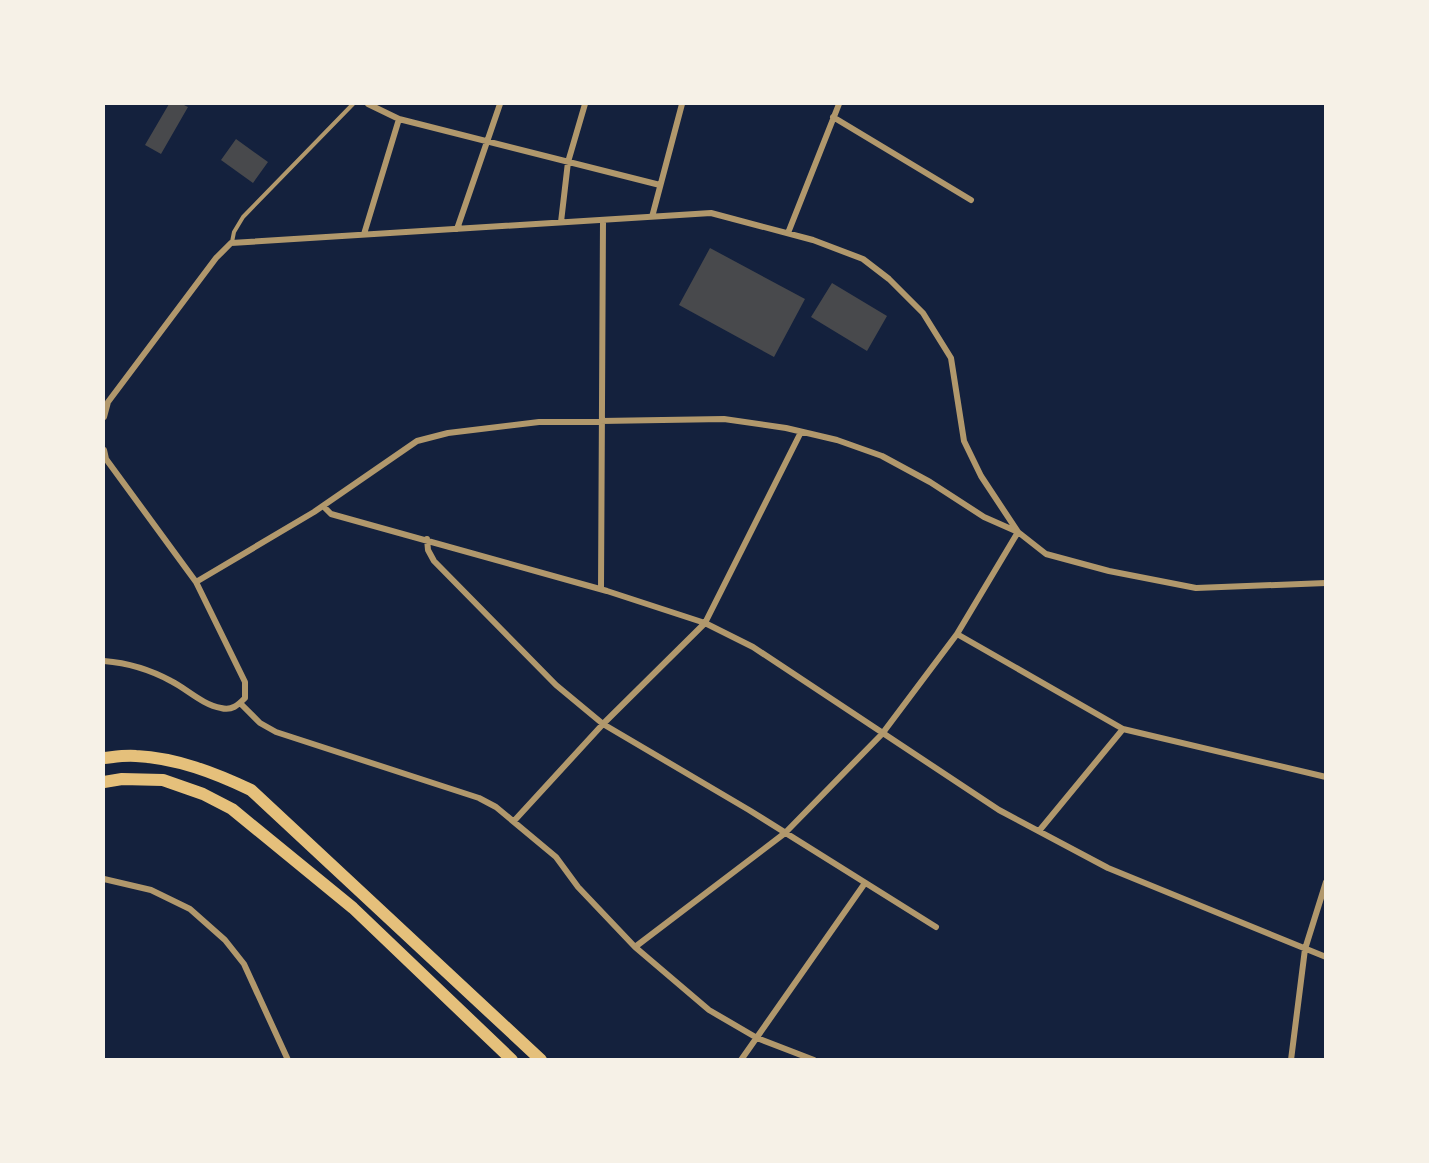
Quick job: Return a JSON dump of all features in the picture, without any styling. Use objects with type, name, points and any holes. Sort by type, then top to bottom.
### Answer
[{"type":"highway","points":[[104,758],[135,756],[176,761],[215,773],[251,790],[541,1059]]},
{"type":"highway","points":[[104,782],[122,778],[163,780],[203,794],[232,809],[353,908],[512,1059]]},
{"type":"street","points":[[368,104],[399,119],[660,185]]},
{"type":"street","points":[[457,229],[489,142],[500,104]]},
{"type":"street","points":[[561,222],[568,162],[585,104]]},
{"type":"street","points":[[652,217],[682,104]]},
{"type":"street","points":[[788,233],[839,104]]},
{"type":"street","points":[[834,117],[971,200]]},
{"type":"street","points":[[364,234],[399,119]]},
{"type":"street","points":[[104,417],[108,402],[216,258],[231,243],[711,213],[813,240],[863,259],[889,279],[923,313],[951,358],[964,441],[981,476],[1018,532]]},
{"type":"street","points":[[601,589],[603,220]]},
{"type":"street","points":[[196,582],[323,506],[417,441],[448,433],[539,422],[724,419],[837,440],[882,456],[930,482],[984,517],[1018,532],[1046,554],[1109,571],[1196,588],[1326,583]]},
{"type":"street","points":[[514,821],[603,724],[705,623],[801,432]]},
{"type":"street","points":[[104,450],[106,459],[196,582],[246,682],[245,698],[236,707],[223,709],[171,680],[130,663],[104,661]]},
{"type":"street","points":[[323,506],[331,514],[601,589],[705,623],[753,646],[999,810],[1108,868],[1326,957]]},
{"type":"street","points":[[635,947],[785,833],[882,734],[957,634],[1018,532]]},
{"type":"street","points":[[427,540],[428,550],[434,561],[556,685],[603,724],[936,927]]},
{"type":"street","points":[[957,634],[1123,729],[1326,777]]},
{"type":"street","points":[[240,703],[260,723],[276,732],[479,798],[496,807],[556,857],[578,887],[635,947],[709,1010],[758,1038],[814,1059]]},
{"type":"street","points":[[1039,831],[1123,729]]},
{"type":"street","points":[[104,879],[151,890],[190,909],[225,940],[244,964],[288,1059]]},
{"type":"street","points":[[1291,1059],[1305,950],[1326,882]]},
{"type":"street","points":[[741,1059],[758,1038],[865,883]]},
{"type":"lane","points":[[231,243],[234,232],[243,217],[353,104]]},
{"type":"building","points":[[169,104],[182,104],[188,107],[161,154],[145,145]]},
{"type":"building","points":[[236,139],[268,162],[253,183],[221,160]]},
{"type":"building","points":[[710,248],[805,299],[774,357],[679,305]]},
{"type":"building","points":[[832,283],[887,316],[867,351],[811,317]]}]
